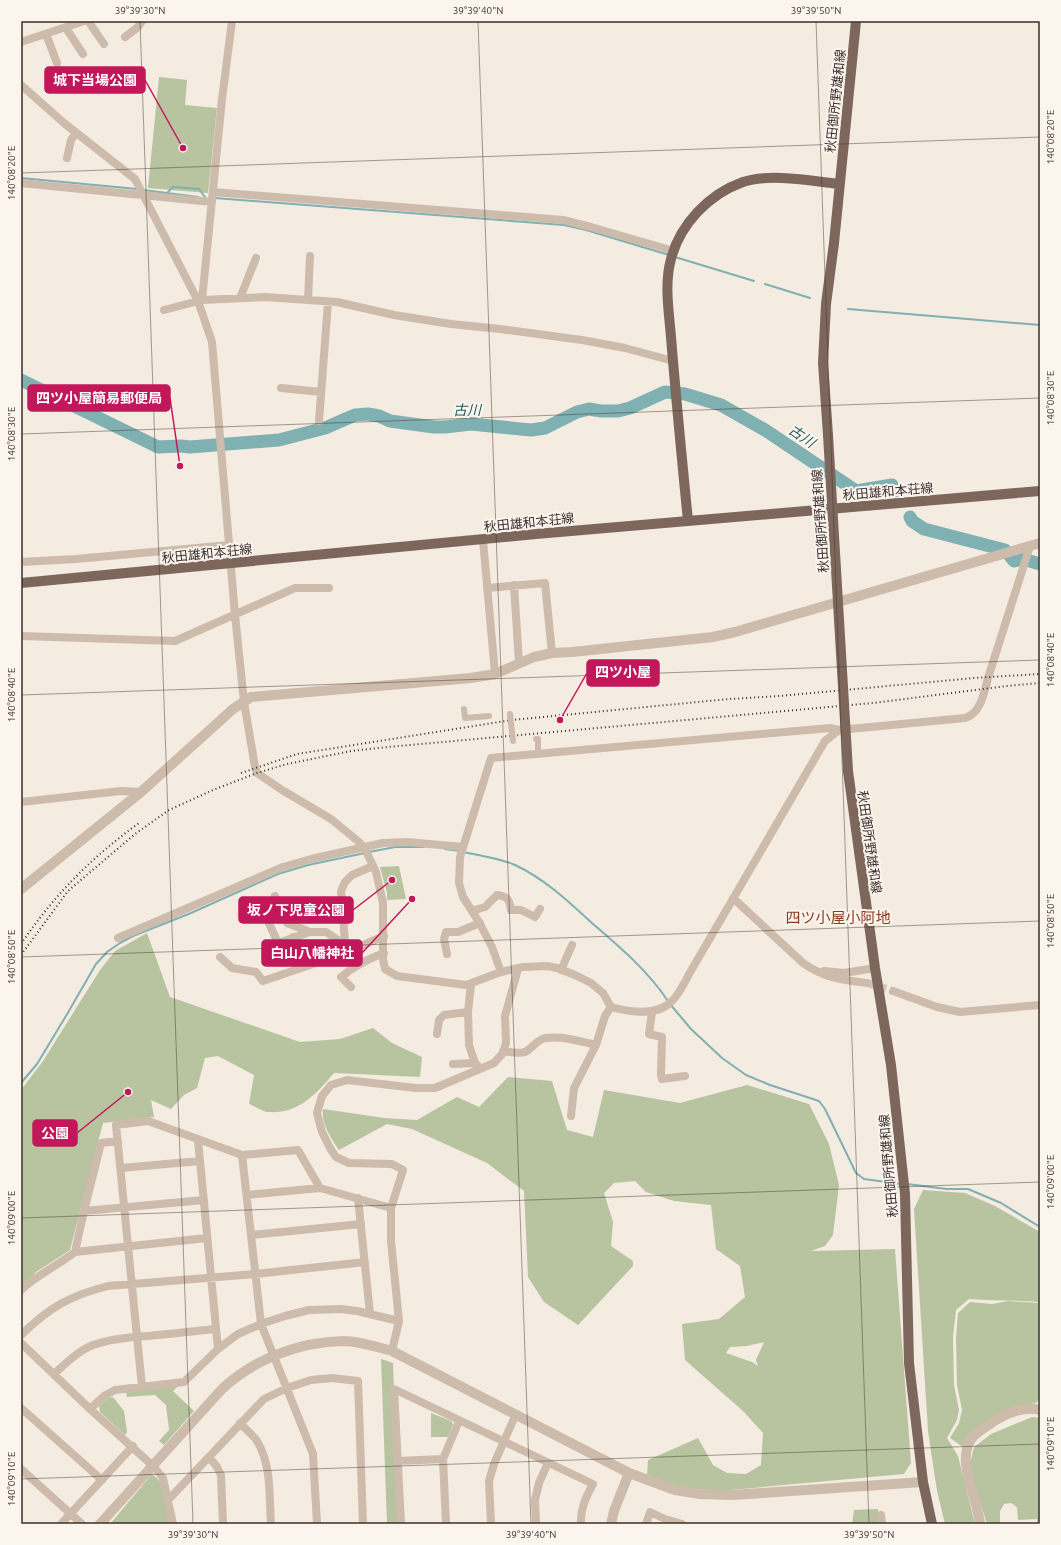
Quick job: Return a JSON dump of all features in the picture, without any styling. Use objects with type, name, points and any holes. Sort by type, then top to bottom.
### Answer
[{"type":"main road","name":"秋田御所野雄和線","points":[[856,21],[834,243],[826,304],[823,363],[848,771],[875,968],[891,1065],[903,1168],[910,1363],[922,1482],[932,1524]]},
{"type":"main road","points":[[688,521],[668,290],[668,272],[673,254],[681,235],[706,203],[744,182],[763,179],[794,179],[839,184]]},
{"type":"main road","name":"秋田雄和本荘線","points":[[21,583],[231,564],[368,549],[1040,491]]},
{"type":"street","points":[[21,42],[84,21]]},
{"type":"street","points":[[88,21],[104,44]]},
{"type":"street","points":[[125,38],[138,27],[142,21]]},
{"type":"street","points":[[200,300],[232,21]]},
{"type":"street","points":[[66,28],[83,54]]},
{"type":"street","points":[[46,34],[57,63]]},
{"type":"street","points":[[21,85],[76,133],[135,178],[200,300],[212,342],[235,615],[244,702],[257,773],[331,820],[364,848],[376,872],[384,903],[385,969],[397,976],[466,985],[490,975],[518,968],[547,966],[561,970],[591,983],[603,993],[611,1007],[633,1011],[652,1012],[670,1003],[692,969],[825,741],[839,730]]},
{"type":"street","points":[[67,158],[71,140],[76,133]]},
{"type":"street","points":[[21,182],[212,198],[563,220],[591,227],[673,254]]},
{"type":"street","points":[[308,300],[310,256]]},
{"type":"street","points":[[240,298],[256,258]]},
{"type":"street","points":[[164,310],[200,300],[240,298],[265,297],[337,302],[394,315],[444,323],[500,329],[625,348],[673,361]]},
{"type":"street","points":[[319,421],[328,302]]},
{"type":"street","points":[[281,388],[321,392]]},
{"type":"street","points":[[483,540],[495,674]]},
{"type":"street","points":[[21,562],[76,559],[229,545]]},
{"type":"street","points":[[21,889],[141,792],[233,709],[251,697],[471,678],[495,674],[534,657],[552,653],[721,635],[1001,554],[1013,551],[1031,551],[988,678],[983,698],[973,713],[965,718],[839,730],[830,728],[492,758],[462,850],[459,883],[463,897],[480,923],[492,947],[501,972]]},
{"type":"street","points":[[487,588],[545,583],[552,653]]},
{"type":"street","points":[[514,585],[519,663]]},
{"type":"street","points":[[21,636],[175,641],[295,588],[329,588]]},
{"type":"street","points":[[464,709],[465,718],[489,716]]},
{"type":"street","points":[[510,714],[513,741]]},
{"type":"street","points":[[536,739],[538,739],[538,753]]},
{"type":"street","points":[[21,802],[121,791],[141,792]]},
{"type":"street","points":[[118,938],[147,927],[283,867],[311,858],[383,843],[407,842],[462,850]]},
{"type":"street","points":[[350,950],[345,942],[341,891],[345,882],[352,875],[373,866]]},
{"type":"street","points":[[472,911],[485,907],[497,895],[504,896],[510,902],[511,910],[521,910],[535,917],[540,909]]},
{"type":"street","points":[[275,896],[287,923],[310,932]]},
{"type":"street","points":[[733,898],[803,963],[815,972],[836,979],[867,983]]},
{"type":"street","points":[[267,919],[278,943],[310,932],[326,932],[341,942],[345,942]]},
{"type":"street","points":[[447,954],[444,939],[446,932],[458,932],[480,923]]},
{"type":"street","points":[[220,957],[232,968],[256,972],[263,981],[350,950],[384,936]]},
{"type":"street","points":[[293,937],[304,967]]},
{"type":"street","points":[[561,970],[572,945]]},
{"type":"street","points":[[350,987],[341,976],[368,959],[384,954]]},
{"type":"street","points":[[453,1064],[477,1066],[494,1063],[503,1051],[506,1043],[505,1016],[518,968]]},
{"type":"street","points":[[815,972],[844,973],[875,968]]},
{"type":"street","points":[[471,984],[468,1012],[469,1045],[477,1066]]},
{"type":"street","points":[[894,991],[937,1006],[960,1012],[1040,1005]]},
{"type":"street","points":[[571,1116],[574,1088],[596,1045],[605,1016],[611,1007]]},
{"type":"street","points":[[438,1034],[439,1020],[444,1015],[468,1012]]},
{"type":"street","points":[[652,1012],[649,1034],[662,1038],[662,1079],[685,1076]]},
{"type":"street","points":[[503,1051],[514,1053],[526,1052],[538,1041],[546,1038],[572,1039],[596,1045]]},
{"type":"street","points":[[392,1352],[399,1321],[391,1241],[392,1208],[403,1170],[392,1164],[380,1165],[349,1163],[336,1157],[322,1132],[317,1113],[322,1096],[331,1085],[347,1080],[416,1088],[435,1088],[477,1066]]},
{"type":"street","points":[[142,1387],[116,1125],[148,1120],[198,1140],[242,1155],[298,1150],[320,1188]]},
{"type":"street","points":[[198,1140],[218,1349]]},
{"type":"street","points":[[75,1252],[101,1143],[118,1141]]},
{"type":"street","points":[[242,1155],[261,1324],[313,1454],[317,1524]]},
{"type":"street","points":[[121,1168],[200,1161]]},
{"type":"street","points":[[246,1195],[320,1188],[392,1208]]},
{"type":"street","points":[[358,1198],[370,1314]]},
{"type":"street","points":[[84,1212],[204,1200]]},
{"type":"street","points":[[251,1235],[361,1224]]},
{"type":"street","points":[[21,1290],[32,1280],[61,1264],[75,1252],[207,1238]]},
{"type":"street","points":[[21,1335],[40,1316],[64,1301],[102,1288],[365,1262]]},
{"type":"street","points":[[90,1409],[104,1396],[115,1390],[184,1382],[218,1349],[238,1334],[285,1316],[309,1310],[341,1309],[399,1321]]},
{"type":"street","points":[[54,1374],[73,1357],[94,1345],[111,1340],[216,1329]]},
{"type":"street","points":[[100,1524],[222,1389],[232,1380],[252,1366],[273,1356],[309,1346],[344,1341],[392,1352],[629,1473],[676,1490],[719,1495],[773,1493],[922,1482]]},
{"type":"street","points":[[21,1343],[90,1409],[154,1466],[163,1478],[169,1499],[173,1524]]},
{"type":"street","points":[[169,1499],[264,1399],[287,1388],[311,1380],[332,1378],[358,1381],[363,1524]]},
{"type":"street","points":[[401,1524],[394,1389],[593,1484],[584,1501],[580,1515],[581,1524]]},
{"type":"street","points":[[21,1408],[102,1480]]},
{"type":"street","points":[[980,1524],[967,1470],[966,1449],[972,1438],[1011,1412],[1029,1409],[1040,1410]]},
{"type":"street","points":[[491,1524],[489,1481],[494,1464],[516,1414]]},
{"type":"street","points":[[446,1524],[443,1459],[459,1421]]},
{"type":"street","points":[[240,1423],[257,1441],[264,1458],[268,1474],[271,1524]]},
{"type":"street","points":[[61,1524],[133,1446]]},
{"type":"street","points":[[209,1457],[221,1475],[223,1524]]},
{"type":"street","points":[[398,1461],[443,1459]]},
{"type":"street","points":[[536,1524],[535,1500],[539,1483],[548,1463]]},
{"type":"street","points":[[21,1470],[82,1524]]},
{"type":"street","points":[[611,1524],[614,1511],[629,1473]]},
{"type":"street","points":[[646,1524],[650,1512],[665,1519],[682,1524]]},
{"type":"street","points":[[881,1515],[882,1524]]},
{"type":"green space","points":[[159,77],[187,80],[185,105],[217,108],[208,193],[148,188]]},
{"type":"green space","points":[[399,866],[406,899],[387,900],[387,893],[380,867]]},
{"type":"green space","points":[[147,933],[170,997],[300,1042],[340,1039],[373,1028],[392,1043],[422,1057],[420,1077],[334,1073],[314,1095],[298,1106],[280,1112],[269,1112],[249,1104],[254,1075],[218,1056],[205,1058],[197,1088],[184,1095],[171,1109],[151,1100],[154,1117],[103,1123],[70,1250],[36,1272],[21,1289],[21,1090],[43,1061],[100,970],[115,951]]},
{"type":"green space","points":[[508,1077],[552,1081],[567,1130],[593,1137],[604,1090],[680,1103],[747,1085],[809,1104],[829,1144],[839,1185],[833,1235],[825,1246],[811,1251],[895,1249],[911,1463],[904,1474],[720,1491],[678,1487],[647,1475],[648,1460],[698,1438],[713,1465],[727,1473],[746,1474],[761,1465],[763,1433],[743,1411],[685,1360],[682,1324],[719,1319],[745,1297],[740,1266],[716,1249],[711,1205],[674,1201],[646,1192],[635,1181],[614,1183],[604,1193],[613,1222],[611,1246],[633,1261],[633,1266],[578,1325],[544,1302],[528,1277],[524,1191],[487,1163],[412,1129],[387,1124],[339,1150],[327,1131],[323,1115],[323,1109],[384,1118],[417,1120],[457,1097],[479,1107]],"holes":[[[764,1342],[756,1360],[758,1366],[752,1362],[726,1353],[730,1347],[747,1346]]]},
{"type":"green space","points":[[923,1190],[965,1193],[995,1206],[1040,1232],[1040,1302],[969,1299],[956,1310],[953,1337],[954,1385],[959,1410],[957,1420],[947,1438],[958,1456],[975,1524],[945,1524],[937,1491],[928,1431],[914,1209]]},
{"type":"green space","points":[[1008,1301],[1040,1303],[1040,1398],[1036,1403],[1008,1409],[963,1447],[950,1438],[959,1423],[962,1410],[957,1385],[956,1338],[958,1313],[970,1302],[992,1304]]},
{"type":"green space","points":[[381,1359],[393,1363],[399,1524],[387,1524]]},
{"type":"green space","points":[[179,1385],[173,1391],[194,1411],[164,1445],[159,1441],[169,1430],[166,1405],[155,1395],[127,1397],[126,1391]]},
{"type":"green space","points":[[113,1397],[124,1411],[127,1432],[125,1435],[100,1412],[99,1406],[108,1398]]},
{"type":"green space","points":[[431,1413],[451,1421],[453,1424],[448,1437],[431,1437]]},
{"type":"green space","points":[[1032,1417],[1040,1418],[1040,1524],[1037,1524],[1037,1519],[1018,1520],[1017,1507],[1011,1503],[1004,1504],[1000,1511],[1000,1524],[987,1524],[971,1473],[971,1460],[974,1447],[991,1434]]},
{"type":"green space","points":[[152,1474],[161,1482],[170,1524],[110,1524]]},
{"type":"green space","points":[[878,1509],[879,1524],[852,1524],[854,1510]]},
{"type":"waterway","points":[[21,178],[137,189]]},
{"type":"waterway","points":[[167,193],[173,187],[199,189],[205,197]]},
{"type":"waterway","points":[[143,190],[198,197]]},
{"type":"waterway","points":[[215,198],[564,225],[586,230],[669,255]]},
{"type":"waterway","points":[[675,257],[754,281]]},
{"type":"waterway","points":[[765,284],[810,298]]},
{"type":"waterway","points":[[848,309],[1040,325]]},
{"type":"waterway","name":"古川","points":[[21,380],[158,447],[190,447],[279,440],[325,428],[355,415],[368,414],[379,416],[390,421],[434,427],[471,424],[531,430],[545,428],[577,412],[589,409],[618,411],[630,408],[665,392],[685,394],[721,405],[765,430],[856,491],[892,485],[895,491]]},
{"type":"waterway","name":"古川","points":[[910,517],[912,521],[924,529],[1005,550],[1014,561],[1023,559],[1040,564]]},
{"type":"waterway","points":[[369,852],[395,847],[424,847]]},
{"type":"waterway","points":[[445,849],[460,851]]},
{"type":"waterway","points":[[464,852],[497,859],[515,865],[547,884],[566,899],[633,960],[652,980],[668,1001]]},
{"type":"waterway","points":[[21,1083],[37,1064],[96,964],[107,952],[120,943],[133,936],[191,913],[278,874],[308,865],[365,853]]},
{"type":"waterway","points":[[670,1004],[691,1029],[722,1058],[746,1075],[770,1085],[819,1101],[825,1109],[856,1173],[864,1179],[901,1184]]},
{"type":"waterway","points":[[907,1184],[947,1189],[968,1189],[1001,1203],[1040,1227]]},
{"type":"tunnel","points":[[867,983],[893,991]]},
{"type":"railway","points":[[241,773],[297,754],[512,720],[729,699],[780,696],[974,678],[1040,674]]},
{"type":"railway","points":[[21,955],[68,891],[135,834],[169,810],[213,790],[257,773],[287,764],[351,751],[388,747],[873,703],[1040,683]]},
{"type":"railway","points":[[21,944],[60,893],[105,849],[139,823]]},
{"type":"place","name":"城下当場公園","points":[[183,148]]},
{"type":"place","name":"四ツ小屋簡易郵便局","points":[[180,466]]},
{"type":"place","name":"四ツ小屋","points":[[560,720]]},
{"type":"place","name":"坂ノ下児童公園","points":[[392,880]]},
{"type":"place","name":"白山八幡神社","points":[[412,899]]},
{"type":"place","name":"公園","points":[[128,1092]]},
{"type":"district","name":"四ツ小屋小阿地","points":[[838,918]]}]
